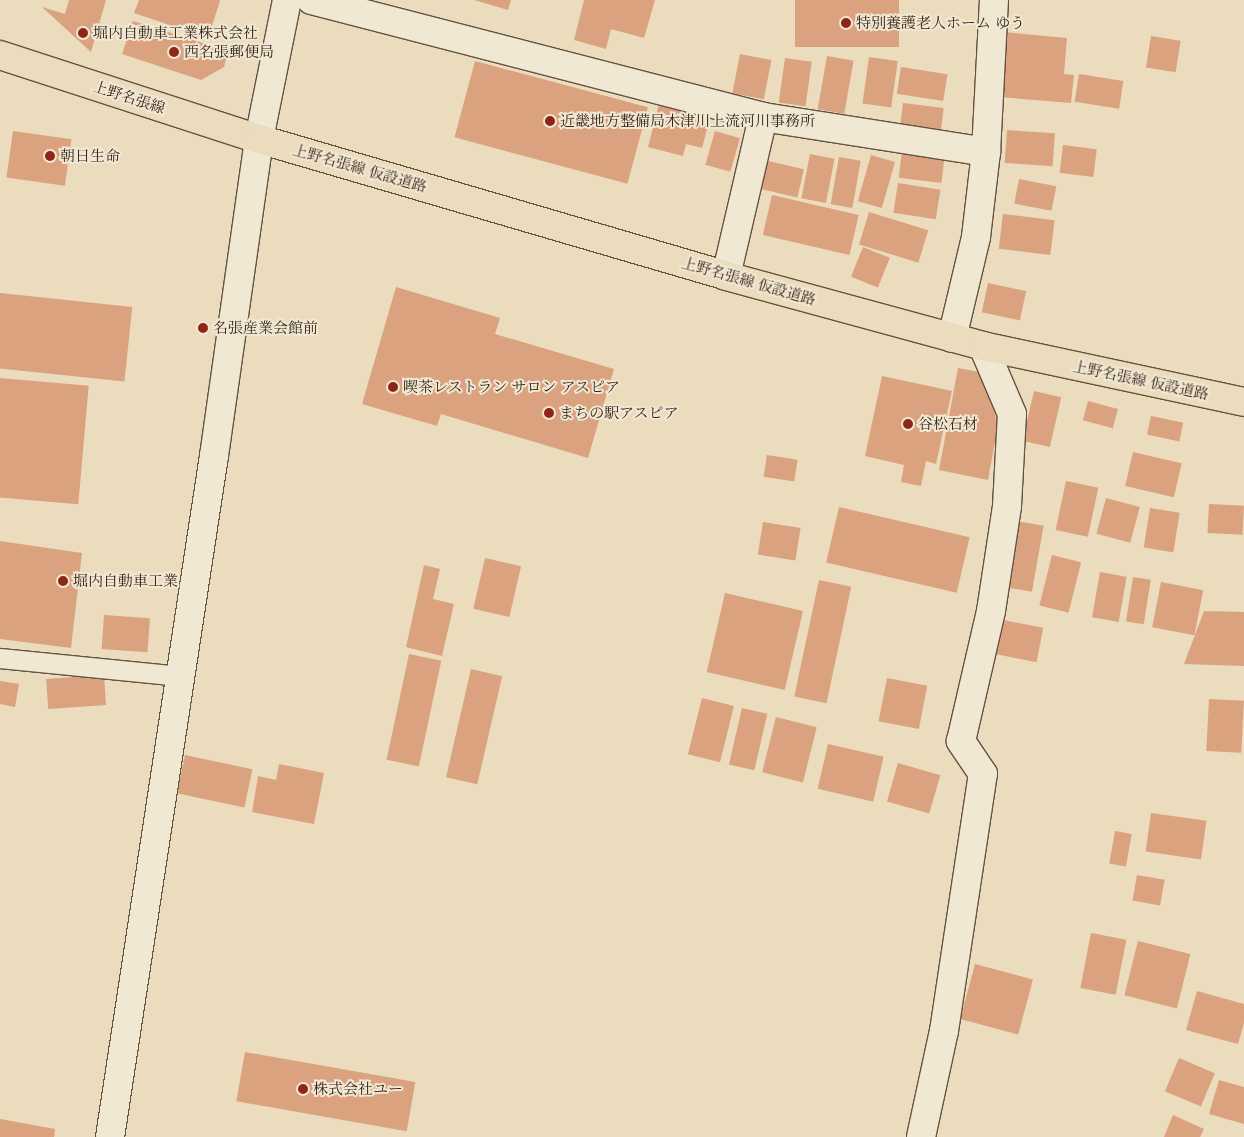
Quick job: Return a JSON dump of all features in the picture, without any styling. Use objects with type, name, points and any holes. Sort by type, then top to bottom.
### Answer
[{"type":"main road","name":"上野名張線","points":[[0,56],[259,139]]},
{"type":"main road","name":"上野名張線 仮設道路","points":[[259,139],[726,276],[952,338],[1244,402]]},
{"type":"street","points":[[110,1137],[181,676],[259,139],[286,0]]},
{"type":"street","points":[[312,0],[764,117],[986,152]]},
{"type":"street","points":[[952,338],[976,237],[986,152],[994,0]]},
{"type":"street","points":[[726,276],[764,117]]},
{"type":"street","points":[[921,1137],[944,1031],[983,774],[961,741],[991,611],[1006,506],[1012,414],[983,346]]},
{"type":"lane","points":[[0,658],[181,676]]},
{"type":"building","name":"堀内自動車工業株式会社","points":[[69,0],[106,0],[91,52],[42,7],[65,14]]},
{"type":"building","points":[[139,0],[220,1],[208,38],[134,13]]},
{"type":"building","points":[[474,0],[511,0],[508,10]]},
{"type":"building","points":[[584,0],[655,0],[644,38],[611,29],[606,49],[574,40]]},
{"type":"building","name":"特別養護老人ホーム ゆう","points":[[795,0],[899,0],[899,47],[795,47]]},
{"type":"building","points":[[133,21],[228,51],[224,67],[201,80],[122,54]]},
{"type":"building","points":[[1004,32],[1067,38],[1064,74],[1074,75],[1071,103],[999,97]]},
{"type":"building","points":[[1151,36],[1181,41],[1176,72],[1146,68]]},
{"type":"building","points":[[740,54],[771,60],[764,99],[732,93]]},
{"type":"building","points":[[827,56],[854,61],[844,114],[818,109]]},
{"type":"building","points":[[869,57],[898,61],[891,108],[862,104]]},
{"type":"building","points":[[785,58],[812,62],[805,106],[779,103]]},
{"type":"building","name":"近畿地方整備局木津川上流河川事務所","points":[[475,61],[648,107],[627,184],[455,137]]},
{"type":"building","points":[[901,67],[947,74],[943,101],[897,94]]},
{"type":"building","points":[[1079,74],[1123,81],[1119,109],[1075,102]]},
{"type":"building","points":[[903,103],[944,108],[941,132],[900,127]]},
{"type":"building","points":[[659,104],[710,118],[702,148],[686,144],[683,156],[648,147]]},
{"type":"building","points":[[1007,130],[1055,133],[1053,166],[1005,163]]},
{"type":"building","points":[[13,131],[71,139],[65,186],[6,178]]},
{"type":"building","points":[[715,131],[740,138],[730,172],[705,165]]},
{"type":"building","points":[[1063,145],[1097,149],[1093,177],[1060,173]]},
{"type":"building","points":[[902,151],[945,156],[941,183],[899,178]]},
{"type":"building","points":[[810,154],[835,159],[826,203],[801,198]]},
{"type":"building","points":[[871,155],[895,162],[882,208],[858,201]]},
{"type":"building","points":[[839,157],[861,161],[852,208],[831,204]]},
{"type":"building","points":[[764,160],[804,169],[797,197],[757,188]]},
{"type":"building","points":[[1019,179],[1056,186],[1052,211],[1014,204]]},
{"type":"building","points":[[898,183],[940,190],[936,219],[893,213]]},
{"type":"building","points":[[772,195],[859,215],[849,255],[763,235]]},
{"type":"building","points":[[869,212],[928,230],[918,263],[859,245]]},
{"type":"building","points":[[1003,214],[1055,220],[1050,255],[999,249]]},
{"type":"building","points":[[863,247],[890,258],[878,288],[851,277]]},
{"type":"building","points":[[988,283],[1026,291],[1020,320],[982,312]]},
{"type":"building","points":[[396,287],[500,318],[495,334],[614,369],[588,458],[441,414],[437,426],[362,404]]},
{"type":"building","points":[[0,293],[132,307],[124,381],[0,368]]},
{"type":"building","points":[[958,368],[979,372],[994,404],[997,431],[988,480],[939,470]]},
{"type":"building","name":"谷松石材","points":[[882,376],[952,391],[936,464],[926,461],[921,486],[901,482],[904,465],[865,456]]},
{"type":"building","points":[[0,378],[89,386],[78,504],[0,497]]},
{"type":"building","points":[[1034,391],[1061,397],[1050,447],[1023,441]]},
{"type":"building","points":[[1088,401],[1118,409],[1113,428],[1083,420]]},
{"type":"building","points":[[1151,416],[1183,423],[1179,441],[1147,435]]},
{"type":"building","points":[[1133,452],[1182,463],[1174,497],[1125,486]]},
{"type":"building","points":[[767,455],[798,460],[794,482],[764,477]]},
{"type":"building","points":[[1066,481],[1098,488],[1088,537],[1056,530]]},
{"type":"building","points":[[1106,498],[1140,507],[1130,543],[1096,534]]},
{"type":"building","points":[[1209,504],[1244,506],[1242,535],[1207,533]]},
{"type":"building","points":[[839,507],[970,537],[957,593],[826,563]]},
{"type":"building","points":[[1150,508],[1180,513],[1173,552],[1144,548]]},
{"type":"building","points":[[1016,521],[1044,526],[1032,592],[1004,587]]},
{"type":"building","points":[[763,522],[801,528],[795,561],[758,555]]},
{"type":"building","points":[[0,541],[82,553],[71,648],[0,639]]},
{"type":"building","points":[[1052,555],[1081,562],[1069,613],[1039,605]]},
{"type":"building","points":[[485,558],[521,566],[509,617],[473,609]]},
{"type":"building","points":[[424,565],[440,569],[433,599],[454,604],[442,656],[406,647]]},
{"type":"building","points":[[1100,572],[1127,577],[1119,622],[1092,617]]},
{"type":"building","points":[[1133,577],[1151,580],[1144,624],[1126,621]]},
{"type":"building","points":[[819,580],[851,587],[827,703],[794,696]]},
{"type":"building","points":[[1161,582],[1203,590],[1194,635],[1152,627]]},
{"type":"building","points":[[725,593],[803,611],[785,690],[707,672]]},
{"type":"building","points":[[1204,611],[1244,612],[1244,666],[1184,664]]},
{"type":"building","points":[[104,615],[150,618],[148,652],[102,649]]},
{"type":"building","points":[[1003,620],[1043,628],[1037,662],[996,654]]},
{"type":"building","points":[[409,654],[441,661],[419,767],[387,760]]},
{"type":"building","points":[[471,669],[502,676],[477,784],[446,777]]},
{"type":"building","points":[[104,675],[106,705],[48,709],[46,679]]},
{"type":"building","points":[[887,678],[927,686],[919,729],[879,721]]},
{"type":"building","points":[[0,681],[19,684],[15,707],[0,704]]},
{"type":"building","points":[[702,698],[734,706],[720,762],[688,754]]},
{"type":"building","points":[[1209,699],[1244,701],[1241,753],[1206,751]]},
{"type":"building","points":[[742,708],[767,714],[754,770],[729,765]]},
{"type":"building","points":[[776,717],[817,727],[803,782],[762,772]]},
{"type":"building","points":[[828,744],[884,757],[873,802],[818,789]]},
{"type":"building","points":[[185,755],[252,769],[244,807],[177,793]]},
{"type":"building","points":[[898,763],[940,775],[929,814],[887,801]]},
{"type":"building","points":[[279,764],[324,773],[314,824],[252,812],[258,776],[276,780]]},
{"type":"building","points":[[1151,813],[1206,821],[1201,859],[1146,852]]},
{"type":"building","points":[[1115,831],[1132,834],[1126,866],[1109,863]]},
{"type":"building","points":[[1137,875],[1165,880],[1160,905],[1132,901]]},
{"type":"building","points":[[1091,933],[1126,940],[1116,995],[1080,988]]},
{"type":"building","points":[[1138,941],[1190,954],[1177,1008],[1124,995]]},
{"type":"building","points":[[975,964],[1033,980],[1018,1035],[960,1019]]},
{"type":"building","points":[[1197,991],[1244,1004],[1244,1023],[1238,1044],[1186,1030]]},
{"type":"building","points":[[245,1052],[415,1082],[407,1131],[236,1101]]},
{"type":"building","points":[[1179,1058],[1215,1073],[1201,1106],[1165,1091]]},
{"type":"building","points":[[1219,1080],[1244,1087],[1244,1124],[1209,1114]]},
{"type":"building","points":[[1173,1115],[1204,1129],[1200,1137],[1164,1137]]},
{"type":"building","points":[[0,1119],[55,1129],[54,1137],[0,1137]]},
{"type":"place","name":"特別養護老人ホーム ゆう","points":[[846,23]]},
{"type":"place","name":"堀内自動車工業株式会社","points":[[83,33]]},
{"type":"place","name":"西名張郵便局","points":[[174,52]]},
{"type":"place","name":"近畿地方整備局木津川上流河川事務所","points":[[550,121]]},
{"type":"place","name":"朝日生命","points":[[50,156]]},
{"type":"place","name":"名張産業会館前","points":[[203,328]]},
{"type":"place","name":"喫茶レストラン サロン アスピア","points":[[393,387]]},
{"type":"place","name":"まちの駅アスピア","points":[[549,413]]},
{"type":"place","name":"谷松石材","points":[[908,424]]},
{"type":"place","name":"堀内自動車工業","points":[[63,581]]},
{"type":"place","name":"株式会社ユー","points":[[303,1089]]}]
